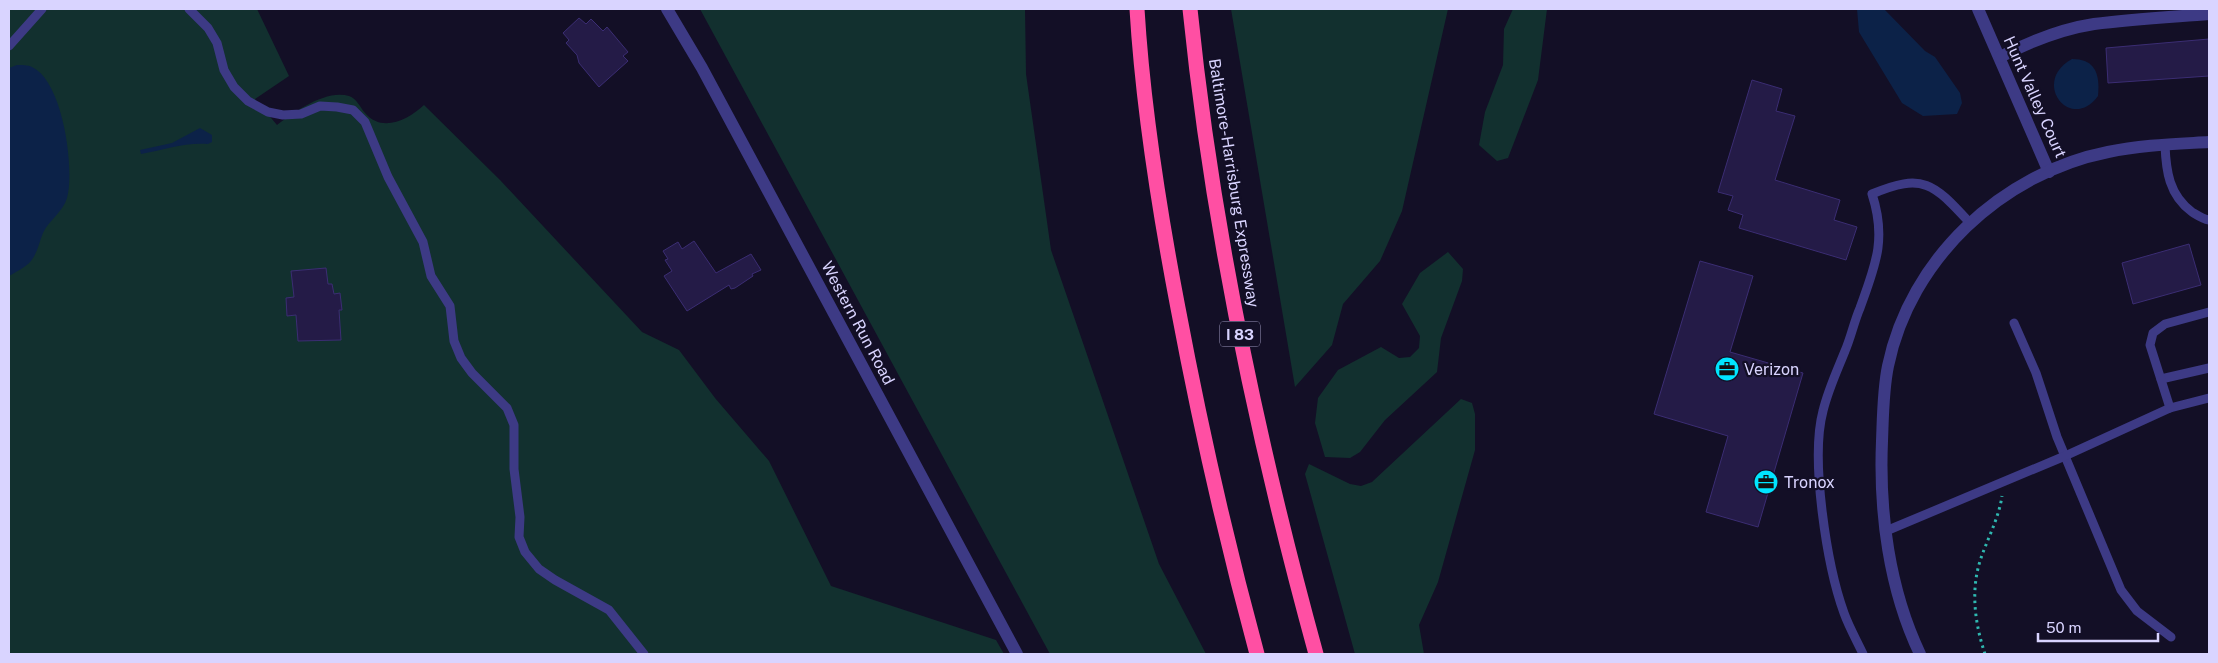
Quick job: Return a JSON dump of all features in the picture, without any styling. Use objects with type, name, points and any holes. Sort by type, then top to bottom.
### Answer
[{"type":"highway","points":[[1136,9],[1147,118],[1167,254],[1213,481],[1257,654]]},
{"type":"highway","name":"Baltimore-Harrisburg Expressway","points":[[1190,9],[1202,110],[1216,199],[1246,362],[1272,482],[1316,654]]},
{"type":"street","name":"Western Run Road","points":[[667,9],[706,76],[1017,654]]},
{"type":"street","name":"Hunt Valley Court","points":[[1978,9],[2049,172]]},
{"type":"street","points":[[2000,57],[2024,45],[2059,32],[2093,24],[2209,14]]},
{"type":"street","points":[[1920,654],[1907,623],[1891,564],[1880,469],[1888,366],[1896,337],[1918,290],[1948,246],[1970,223],[2001,198],[2049,172],[2079,160],[2107,152],[2209,142]]},
{"type":"lane","points":[[9,46],[42,9]]},
{"type":"lane","points":[[189,9],[212,35],[217,43],[224,70],[234,87],[248,101],[268,112],[283,115],[300,114],[320,106],[337,107],[353,110],[365,122],[388,178],[422,242],[431,276],[450,306],[454,342],[461,358],[472,373],[507,408],[514,425],[514,469],[520,517],[519,537],[525,552],[538,569],[609,610],[644,654]]},
{"type":"lane","points":[[2165,145],[2166,168],[2177,199],[2194,214],[2209,220]]},
{"type":"lane","points":[[1863,654],[1844,614],[1832,567],[1821,494],[1818,449],[1822,414],[1829,387],[1846,349],[1875,267],[1880,233],[1878,212],[1872,194],[1900,184],[1912,182],[1925,184],[1938,190],[1970,223]]},
{"type":"lane","points":[[2170,408],[2150,345],[2153,333],[2165,324],[2209,312]]},
{"type":"lane","points":[[2014,324],[2036,373],[2065,456],[2121,590],[2137,611],[2171,637]]},
{"type":"lane","points":[[2161,379],[2209,368]]},
{"type":"lane","points":[[1886,531],[2065,456],[2170,408],[2209,398]]},
{"type":"path","points":[[1985,654],[1978,632],[1975,603],[1976,579],[1980,560],[2001,505],[2004,482]]},
{"type":"green space","points":[[9,9],[257,9],[289,76],[255,99],[277,125],[311,103],[330,96],[352,97],[372,119],[387,123],[403,119],[424,105],[500,180],[642,332],[679,350],[715,398],[769,461],[831,586],[996,640],[1004,654],[9,654]]},
{"type":"green space","points":[[700,9],[1025,9],[1026,74],[1051,250],[1159,564],[1206,654],[1050,654]]},
{"type":"green space","points":[[1231,9],[1448,9],[1402,211],[1380,261],[1343,304],[1332,345],[1295,387]]},
{"type":"green space","points":[[1513,9],[1547,9],[1538,80],[1508,158],[1497,161],[1479,145],[1485,112],[1503,65],[1504,29]]},
{"type":"green space","points":[[1448,252],[1463,269],[1462,281],[1441,338],[1437,372],[1385,420],[1360,452],[1350,458],[1325,457],[1315,423],[1318,398],[1338,370],[1381,347],[1399,358],[1410,357],[1419,348],[1420,336],[1402,304],[1420,273]]},
{"type":"green space","points":[[1461,399],[1472,403],[1475,414],[1475,450],[1438,582],[1419,625],[1424,654],[1355,654],[1305,474],[1309,464],[1350,484],[1361,486],[1372,482]]},
{"type":"water","points":[[1857,9],[1885,10],[1925,51],[1935,57],[1960,93],[1962,103],[1957,114],[1923,116],[1902,103],[1859,32]]},
{"type":"water","points":[[2072,59],[2091,65],[2095,70],[2098,81],[2098,96],[2087,106],[2077,109],[2067,107],[2059,100],[2055,91],[2055,80],[2060,69]]},
{"type":"water","points":[[17,65],[32,67],[43,75],[52,89],[59,107],[68,147],[69,185],[65,203],[43,233],[33,258],[21,269],[9,276],[9,68]]},
{"type":"water","points":[[200,128],[212,135],[212,142],[208,144],[183,145],[141,154],[140,150],[172,143]]},
{"type":"building","points":[[579,18],[586,24],[591,19],[603,31],[607,27],[628,52],[623,56],[628,61],[599,87],[579,63],[577,55],[566,43],[569,40],[563,33]]},
{"type":"building","points":[[2209,39],[2209,76],[2108,83],[2106,48]]},
{"type":"building","points":[[1752,80],[1782,89],[1776,111],[1795,116],[1775,180],[1840,200],[1834,220],[1857,227],[1846,260],[1739,228],[1743,215],[1728,210],[1733,196],[1718,192]]},
{"type":"building","points":[[694,241],[716,273],[751,254],[761,270],[752,274],[753,276],[735,288],[731,289],[729,285],[687,311],[664,276],[672,271],[665,260],[668,259],[663,251],[678,242],[682,249]]},
{"type":"building","points":[[2189,244],[2201,285],[2133,304],[2122,263]]},
{"type":"building","points":[[1700,261],[1753,276],[1730,352],[1803,373],[1758,527],[1706,512],[1728,436],[1654,414]]},
{"type":"building","points":[[326,268],[328,284],[332,284],[334,294],[340,293],[342,310],[339,310],[341,340],[298,341],[296,315],[287,316],[286,298],[294,297],[291,271]]},
{"type":"place","name":"Verizon","points":[[1727,369]]},
{"type":"place","name":"Tronox","points":[[1766,482]]}]
